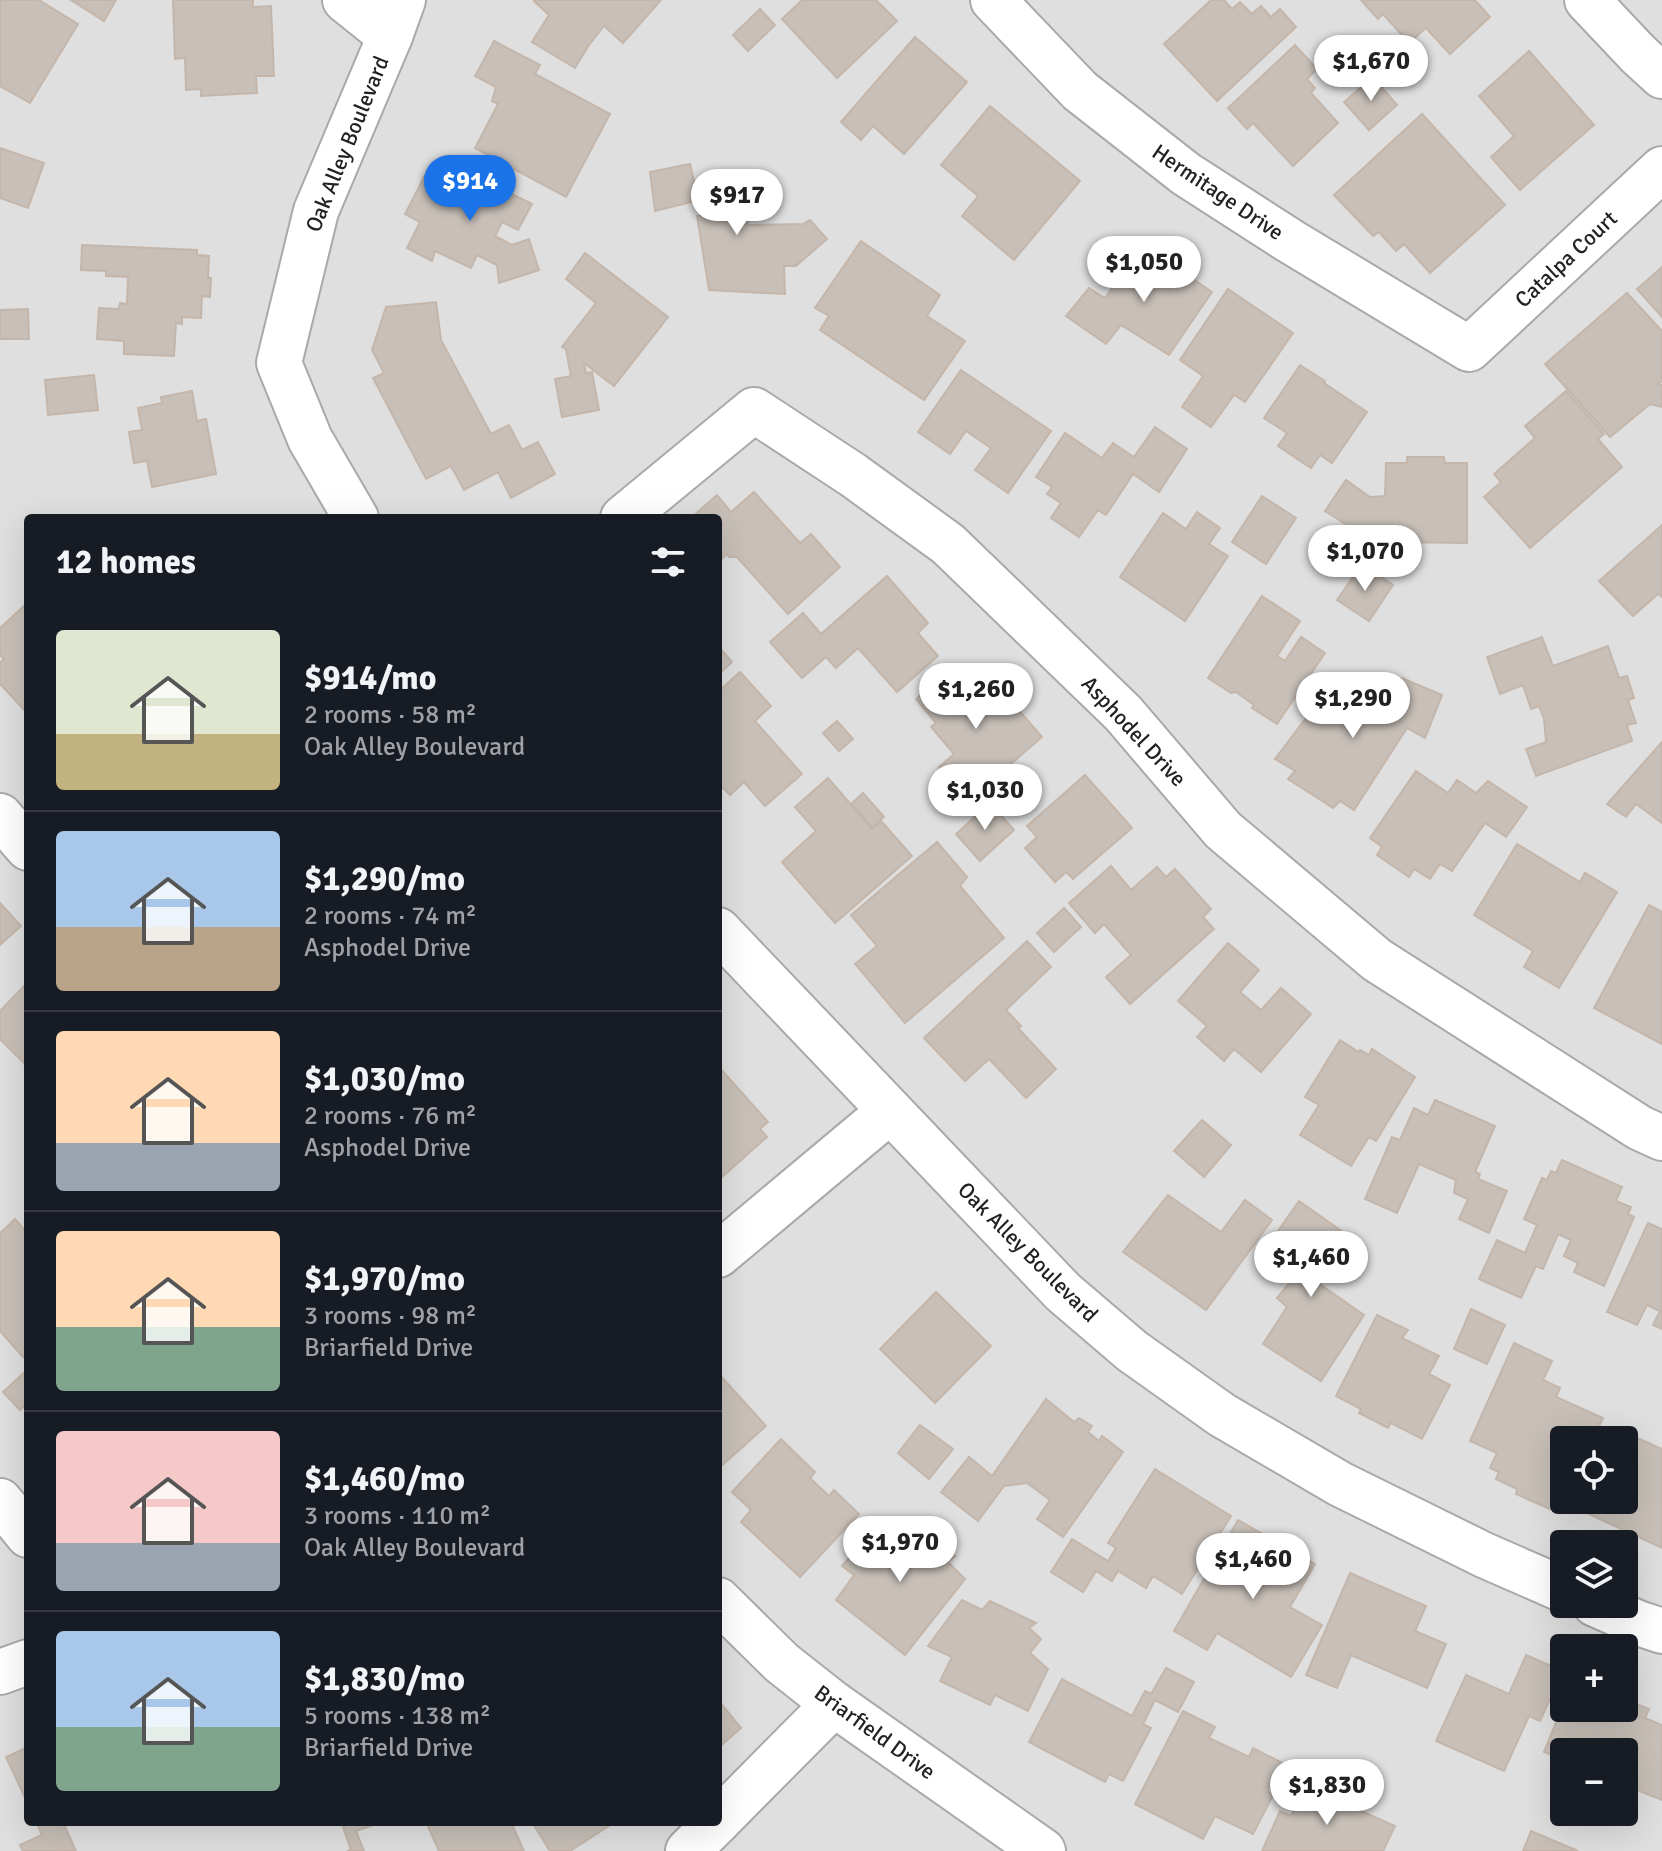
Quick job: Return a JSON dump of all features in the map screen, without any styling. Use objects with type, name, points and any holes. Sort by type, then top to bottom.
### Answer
[{"type":"street","points":[[345,0],[396,18]]},
{"type":"street","name":"Oak Alley Boulevard","points":[[354,514],[310,439],[279,363],[316,211],[396,18],[428,0]]},
{"type":"street","name":"Hermitage Drive","points":[[993,0],[1080,91],[1186,174],[1469,349]]},
{"type":"street","points":[[1587,0],[1662,76]]},
{"type":"street","name":"Catalpa Court","points":[[1469,349],[1662,169]]},
{"type":"street","name":"Asphodel Drive","points":[[628,514],[754,410],[853,475],[948,544],[1123,713],[1223,830],[1377,960],[1640,1128],[1662,1138]]},
{"type":"street","points":[[0,816],[24,843]]},
{"type":"street","name":"Oak Alley Boulevard","points":[[722,934],[1063,1292],[1132,1351],[1222,1415],[1340,1484],[1550,1584]]},
{"type":"street","points":[[722,1252],[890,1111]]},
{"type":"street","points":[[0,1501],[24,1530]]},
{"type":"street","name":"Briarfield Drive","points":[[722,1604],[782,1663],[834,1704],[1043,1851]]},
{"type":"street","points":[[1627,1618],[1662,1631]]},
{"type":"street","points":[[0,1672],[24,1663]]},
{"type":"street","points":[[722,1818],[834,1704]]},
{"type":"street","points":[[688,1851],[714,1826]]},
{"type":"shaded area","points":[[0,0],[1662,0],[1662,1851],[0,1851]]},
{"type":"building","points":[[0,0],[39,0],[78,24],[30,103],[0,86]]},
{"type":"building","points":[[71,0],[116,0],[104,21]]},
{"type":"building","points":[[173,0],[253,0],[253,7],[271,6],[274,76],[256,76],[257,93],[201,96],[201,89],[186,90],[185,58],[175,59]]},
{"type":"building","points":[[535,0],[661,0],[623,43],[604,26],[575,68],[532,42],[549,15]]},
{"type":"building","points":[[802,0],[876,0],[897,21],[837,78],[782,19]]},
{"type":"building","points":[[1211,0],[1224,0],[1232,9],[1240,2],[1252,14],[1261,6],[1271,17],[1280,9],[1296,27],[1217,101],[1164,44]]},
{"type":"building","points":[[1361,0],[1475,0],[1490,17],[1450,54],[1426,28],[1409,43],[1383,14],[1378,19]]},
{"type":"building","points":[[760,9],[775,25],[748,51],[733,35]]},
{"type":"building","points":[[915,37],[967,82],[904,154],[873,126],[861,140],[841,122]]},
{"type":"building","points":[[494,41],[540,65],[535,74],[610,114],[566,197],[475,148],[498,104],[492,101],[496,87],[475,76]]},
{"type":"building","points":[[1295,45],[1317,69],[1307,79],[1315,88],[1311,93],[1338,123],[1293,166],[1253,123],[1247,129],[1228,108]]},
{"type":"building","points":[[1529,51],[1594,125],[1520,190],[1491,157],[1514,136],[1479,96]]},
{"type":"building","points":[[1373,77],[1397,105],[1369,130],[1344,102]]},
{"type":"building","points":[[990,106],[1080,181],[1014,260],[962,216],[978,196],[941,165]]},
{"type":"building","points":[[1422,114],[1505,205],[1430,273],[1404,244],[1396,251],[1379,232],[1373,236],[1334,195]]},
{"type":"building","points":[[0,148],[44,163],[28,208],[0,198]]},
{"type":"building","points":[[448,162],[532,204],[518,230],[502,222],[495,236],[512,245],[529,239],[539,270],[499,283],[497,265],[477,255],[471,268],[435,251],[432,261],[407,248],[420,222],[405,214],[425,175],[439,181]]},
{"type":"building","points":[[690,164],[695,185],[746,200],[748,225],[803,224],[810,220],[827,239],[796,266],[784,266],[785,294],[709,290],[697,216],[710,214],[710,205],[695,201],[655,211],[650,172]]},
{"type":"building","points":[[861,241],[940,295],[927,316],[965,341],[924,400],[820,330],[829,316],[815,308]]},
{"type":"building","points":[[82,245],[197,250],[197,255],[209,256],[210,297],[202,296],[201,318],[182,317],[182,324],[176,323],[174,356],[124,354],[124,341],[97,339],[99,308],[119,309],[120,303],[127,304],[128,277],[106,276],[106,271],[81,270]]},
{"type":"building","points":[[1149,249],[1212,292],[1169,355],[1121,325],[1106,344],[1066,316],[1089,288],[1105,298],[1133,260],[1138,264]]},
{"type":"building","points":[[585,253],[668,317],[614,386],[584,363],[586,373],[592,372],[599,410],[562,417],[555,379],[571,376],[566,349],[562,347],[596,303],[566,279]]},
{"type":"building","points":[[1662,267],[1662,317],[1637,289]]},
{"type":"building","points":[[1228,289],[1293,333],[1245,402],[1234,395],[1211,427],[1182,407],[1203,376],[1180,360]]},
{"type":"building","points":[[1627,293],[1662,331],[1662,381],[1658,384],[1662,385],[1662,407],[1650,404],[1610,437],[1545,364]]},
{"type":"building","points":[[436,302],[441,340],[491,434],[509,425],[522,450],[538,442],[555,474],[511,498],[498,472],[464,490],[451,466],[426,479],[373,378],[384,373],[372,350],[386,307]]},
{"type":"building","points":[[28,309],[29,339],[0,339],[0,310]]},
{"type":"building","points":[[1300,365],[1367,412],[1332,463],[1320,455],[1311,468],[1278,446],[1287,433],[1264,418]]},
{"type":"building","points":[[961,370],[1051,431],[1008,493],[975,470],[991,448],[966,431],[950,454],[918,432]]},
{"type":"building","points":[[94,375],[98,410],[48,415],[45,380]]},
{"type":"building","points":[[192,391],[197,421],[206,419],[216,474],[152,487],[147,461],[134,463],[129,432],[142,430],[138,408],[162,403],[161,397]]},
{"type":"building","points":[[1566,391],[1604,434],[1598,439],[1622,467],[1530,548],[1484,497],[1501,482],[1494,474],[1535,438],[1525,426]]},
{"type":"building","points":[[1155,427],[1187,449],[1159,492],[1133,474],[1106,515],[1098,510],[1079,537],[1051,518],[1061,503],[1047,494],[1052,487],[1036,477],[1065,433],[1102,458],[1113,443],[1134,457]]},
{"type":"building","points":[[1407,457],[1444,457],[1445,463],[1467,463],[1467,543],[1385,542],[1385,532],[1358,532],[1325,511],[1346,480],[1370,497],[1385,496],[1386,463],[1407,463]]},
{"type":"building","points":[[754,492],[800,543],[811,534],[840,567],[788,614],[737,557],[727,554],[722,558],[722,514],[696,514],[717,495],[731,512]]},
{"type":"building","points":[[1262,496],[1296,518],[1266,564],[1232,542]]},
{"type":"building","points":[[1197,512],[1220,528],[1209,544],[1228,556],[1185,621],[1120,577],[1163,513],[1186,529]]},
{"type":"building","points":[[1662,525],[1662,597],[1658,594],[1633,616],[1599,581]]},
{"type":"building","points":[[1362,564],[1393,585],[1369,621],[1337,600]]},
{"type":"building","points":[[887,576],[928,623],[918,633],[938,656],[897,692],[858,648],[836,668],[826,657],[802,678],[770,642],[803,613],[821,634]]},
{"type":"building","points":[[1262,596],[1300,621],[1277,656],[1285,661],[1301,637],[1325,653],[1277,724],[1252,708],[1254,705],[1236,692],[1231,693],[1208,678]]},
{"type":"building","points":[[24,606],[24,710],[0,684],[0,663],[4,659],[0,655],[0,628]]},
{"type":"building","points":[[1542,637],[1553,666],[1608,646],[1619,678],[1627,676],[1634,698],[1628,700],[1636,723],[1627,725],[1632,741],[1536,776],[1526,749],[1546,742],[1544,719],[1539,706],[1531,709],[1523,685],[1500,694],[1487,657]]},
{"type":"building","points":[[722,651],[732,662],[722,671]]},
{"type":"building","points":[[952,668],[971,691],[983,680],[998,697],[1003,692],[1042,737],[968,801],[939,767],[954,754],[931,727],[936,723],[916,699]]},
{"type":"building","points":[[740,672],[771,706],[755,721],[802,774],[765,806],[744,782],[730,795],[722,787],[722,688]]},
{"type":"building","points":[[1338,676],[1366,696],[1363,702],[1385,719],[1402,678],[1442,695],[1425,738],[1407,728],[1354,810],[1340,801],[1333,808],[1288,779],[1295,771],[1275,759]]},
{"type":"building","points":[[837,721],[853,739],[839,751],[823,733]]},
{"type":"building","points":[[1662,742],[1662,823],[1636,804],[1626,817],[1607,804]]},
{"type":"building","points":[[1416,771],[1448,793],[1457,780],[1476,793],[1488,781],[1527,807],[1506,837],[1485,823],[1452,871],[1440,864],[1430,879],[1414,869],[1409,877],[1377,855],[1382,847],[1370,838]]},
{"type":"building","points":[[1085,775],[1132,828],[1073,879],[1066,872],[1055,882],[1025,848],[1037,837],[1027,826]]},
{"type":"building","points":[[828,778],[872,829],[881,821],[912,856],[835,923],[782,862],[816,831],[795,807]]},
{"type":"building","points":[[863,793],[884,817],[872,827],[851,804]]},
{"type":"building","points":[[990,803],[1014,830],[980,861],[956,834]]},
{"type":"building","points":[[937,842],[967,877],[960,886],[1004,938],[905,1023],[855,964],[877,946],[851,915]]},
{"type":"building","points":[[1517,844],[1580,882],[1585,873],[1617,892],[1559,988],[1524,967],[1533,951],[1474,915]]},
{"type":"building","points":[[1111,866],[1131,890],[1157,867],[1166,877],[1175,869],[1211,909],[1203,917],[1214,929],[1130,1004],[1106,977],[1131,955],[1104,924],[1095,933],[1069,903]]},
{"type":"building","points":[[0,903],[21,926],[0,945]]},
{"type":"building","points":[[1649,905],[1662,912],[1662,1044],[1594,1008]]},
{"type":"building","points":[[1064,908],[1081,927],[1054,952],[1037,933]]},
{"type":"building","points":[[1027,941],[1051,967],[1006,1010],[1021,1026],[1018,1028],[1056,1069],[1026,1098],[989,1059],[965,1081],[924,1038]]},
{"type":"building","points":[[1228,943],[1259,970],[1240,992],[1261,1010],[1281,988],[1311,1014],[1261,1072],[1234,1049],[1224,1061],[1197,1037],[1207,1026],[1178,1001]]},
{"type":"building","points":[[24,986],[24,1063],[0,1039],[0,1011]]},
{"type":"building","points":[[1340,1040],[1369,1055],[1372,1049],[1415,1077],[1376,1141],[1369,1137],[1351,1166],[1300,1135],[1319,1105],[1305,1097]]},
{"type":"building","points":[[722,1070],[768,1122],[760,1129],[767,1137],[722,1177]]},
{"type":"building","points":[[1435,1100],[1495,1126],[1475,1172],[1480,1174],[1478,1179],[1507,1191],[1489,1233],[1459,1219],[1468,1199],[1454,1193],[1456,1180],[1419,1164],[1397,1213],[1365,1199],[1392,1137],[1400,1140],[1414,1108],[1428,1115]]},
{"type":"building","points":[[1202,1120],[1231,1145],[1204,1177],[1174,1151]]},
{"type":"building","points":[[1562,1160],[1622,1187],[1616,1201],[1631,1207],[1628,1214],[1634,1217],[1604,1286],[1574,1272],[1578,1263],[1564,1256],[1571,1240],[1558,1234],[1543,1269],[1536,1266],[1521,1298],[1479,1279],[1497,1240],[1525,1253],[1537,1225],[1524,1219],[1542,1178],[1547,1180],[1551,1171],[1556,1173]]},
{"type":"building","points":[[1168,1195],[1221,1232],[1245,1200],[1272,1220],[1206,1310],[1123,1252]]},
{"type":"building","points":[[1299,1201],[1343,1232],[1311,1278],[1364,1315],[1321,1381],[1263,1344],[1287,1307],[1277,1298],[1305,1264],[1273,1238]]},
{"type":"building","points":[[15,1219],[24,1229],[23,1357],[0,1331],[0,1233]]},
{"type":"building","points":[[1648,1223],[1662,1229],[1662,1329],[1653,1325],[1660,1311],[1647,1305],[1637,1325],[1607,1312]]},
{"type":"building","points":[[936,1292],[991,1346],[935,1403],[880,1349]]},
{"type":"building","points":[[1471,1309],[1505,1325],[1487,1364],[1454,1349]]},
{"type":"building","points":[[1377,1315],[1408,1330],[1402,1338],[1439,1356],[1429,1374],[1450,1385],[1422,1439],[1391,1423],[1388,1428],[1359,1413],[1361,1409],[1336,1396]]},
{"type":"building","points":[[1514,1343],[1552,1361],[1543,1380],[1560,1388],[1556,1397],[1603,1418],[1599,1426],[1550,1426],[1550,1509],[1516,1494],[1517,1489],[1496,1479],[1499,1472],[1490,1468],[1497,1453],[1470,1441]]},
{"type":"building","points":[[24,1373],[24,1406],[20,1410],[3,1392]]},
{"type":"building","points":[[722,1377],[766,1426],[722,1465]]},
{"type":"building","points":[[1046,1399],[1074,1422],[1079,1418],[1092,1426],[1088,1432],[1099,1441],[1102,1436],[1123,1452],[1063,1537],[1037,1519],[1050,1500],[1027,1483],[1004,1486],[978,1521],[941,1492],[969,1457],[992,1476]]},
{"type":"building","points":[[920,1425],[953,1449],[929,1479],[898,1453]]},
{"type":"building","points":[[1638,1438],[1662,1449],[1662,1548],[1638,1537],[1638,1530],[1623,1530],[1589,1514],[1638,1514]]},
{"type":"building","points":[[781,1439],[815,1472],[810,1478],[829,1496],[834,1490],[859,1514],[800,1577],[741,1522],[751,1510],[732,1492]]},
{"type":"building","points":[[1155,1469],[1231,1516],[1182,1594],[1153,1576],[1146,1588],[1118,1571],[1112,1581],[1096,1571],[1083,1592],[1051,1572],[1072,1539],[1108,1561],[1116,1548],[1108,1543]]},
{"type":"building","points":[[906,1517],[955,1556],[948,1562],[965,1579],[905,1655],[836,1600],[854,1575],[842,1566],[868,1535],[882,1544]]},
{"type":"building","points":[[1238,1520],[1315,1564],[1290,1607],[1322,1625],[1291,1677],[1217,1633],[1207,1650],[1174,1631]]},
{"type":"building","points":[[1350,1573],[1426,1606],[1415,1631],[1446,1644],[1427,1688],[1351,1655],[1337,1688],[1306,1675]]},
{"type":"building","points":[[962,1600],[982,1610],[990,1601],[1036,1623],[1029,1628],[1041,1639],[1030,1653],[1048,1669],[1028,1711],[995,1695],[990,1705],[940,1681],[952,1657],[928,1646]]},
{"type":"building","points":[[1526,1655],[1550,1665],[1550,1699],[1540,1721],[1529,1716],[1504,1771],[1436,1741],[1466,1675],[1509,1694]]},
{"type":"building","points":[[1166,1668],[1194,1682],[1178,1712],[1155,1700],[1143,1724],[1151,1728],[1123,1781],[1109,1774],[1105,1782],[1029,1742],[1062,1679],[1132,1716],[1145,1691],[1151,1694]]},
{"type":"building","points":[[722,1705],[741,1728],[722,1745]]},
{"type":"building","points":[[1638,1705],[1649,1709],[1645,1718],[1662,1725],[1662,1800],[1638,1791],[1638,1738],[1550,1738],[1550,1754],[1544,1752],[1556,1722],[1638,1722]]},
{"type":"building","points":[[1183,1711],[1215,1727],[1209,1738],[1249,1757],[1253,1748],[1288,1766],[1253,1834],[1215,1816],[1203,1839],[1135,1804]]},
{"type":"building","points":[[24,1749],[24,1795],[6,1757]]},
{"type":"building","points":[[1305,1786],[1395,1826],[1383,1851],[1262,1851],[1280,1811],[1291,1816]]},
{"type":"building","points":[[38,1826],[65,1826],[76,1851],[23,1851],[20,1845],[42,1835]]},
{"type":"building","points":[[370,1826],[356,1831],[364,1851],[347,1851],[351,1850],[343,1827]]},
{"type":"building","points":[[428,1826],[513,1826],[524,1851],[439,1851]]},
{"type":"building","points":[[534,1826],[609,1826],[570,1851],[550,1851]]},
{"type":"building","points":[[1531,1831],[1578,1851],[1523,1851]]}]
